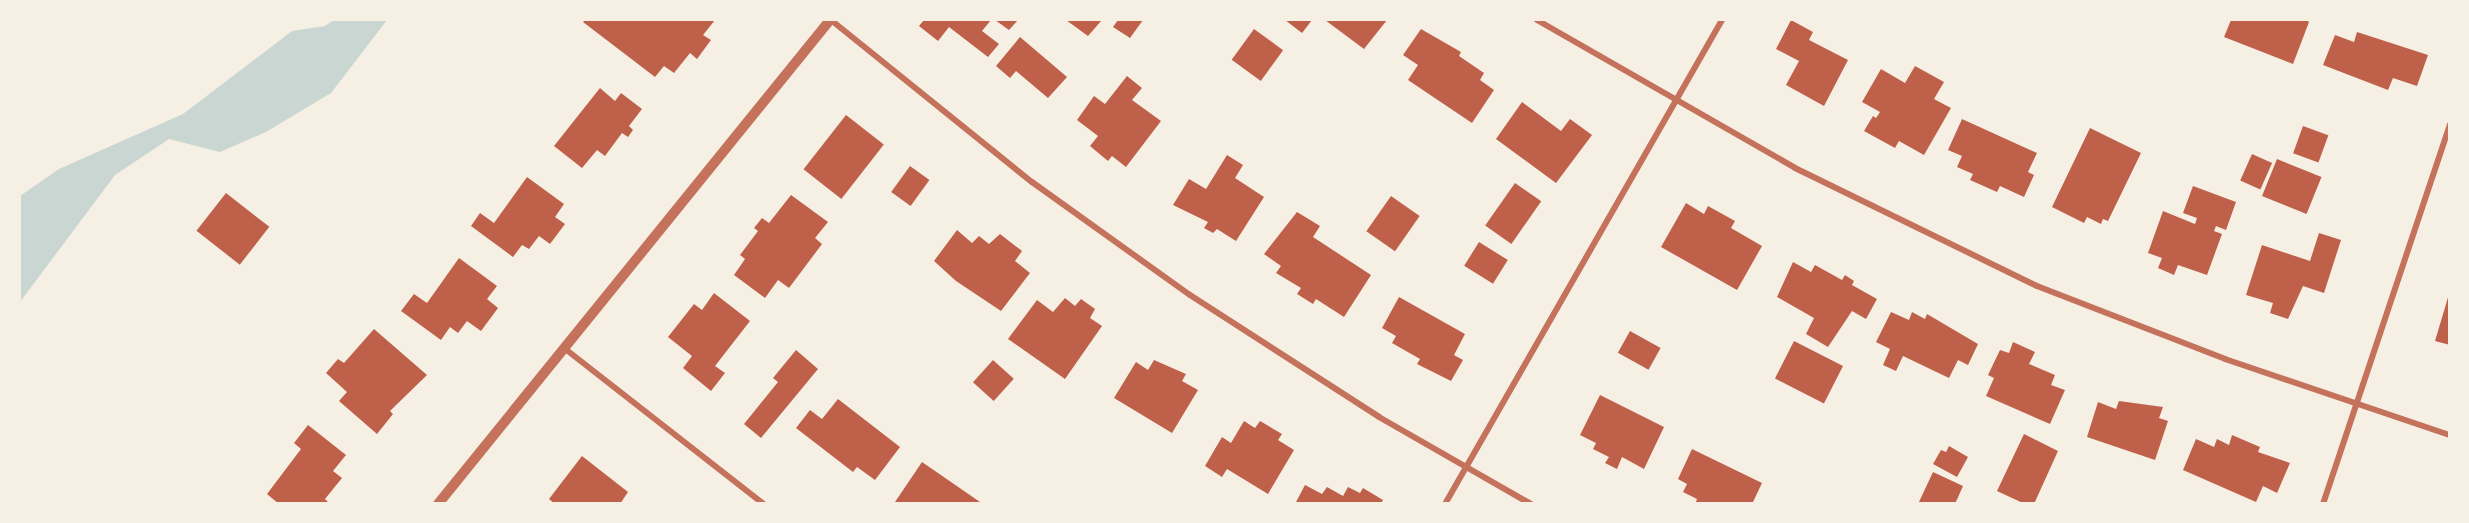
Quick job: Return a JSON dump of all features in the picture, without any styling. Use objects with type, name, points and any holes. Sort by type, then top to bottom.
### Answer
[{"type":"street","points":[[438,504],[831,20],[1032,182],[1190,295],[1466,468],[1531,504]]},
{"type":"street","points":[[1537,20],[1795,168],[2037,286],[2225,359],[2358,406],[2450,435]]},
{"type":"street","points":[[1445,504],[1722,20]]},
{"type":"street","points":[[2323,504],[2358,406],[2450,125]]},
{"type":"street","points":[[564,348],[764,504]]},
{"type":"shaded area","points":[[334,20],[387,20],[331,93],[266,132],[220,152],[169,139],[115,175],[20,302],[20,196],[59,169],[183,114],[292,31],[325,26]]},
{"type":"building","points":[[585,20],[715,20],[703,35],[711,40],[697,59],[690,53],[674,73],[664,66],[655,77],[583,22]]},
{"type":"building","points":[[924,20],[991,20],[982,31],[999,44],[988,57],[949,27],[938,41],[919,26]]},
{"type":"building","points":[[995,20],[1018,20],[1009,30]]},
{"type":"building","points":[[1066,20],[1102,20],[1088,36]]},
{"type":"building","points":[[1118,20],[1143,20],[1130,38],[1113,27]]},
{"type":"building","points":[[1285,20],[1312,20],[1302,33]]},
{"type":"building","points":[[1325,20],[1387,20],[1364,49]]},
{"type":"building","points":[[1791,20],[1813,32],[1809,40],[1848,60],[1824,106],[1786,85],[1799,61],[1776,49]]},
{"type":"building","points":[[2231,20],[2307,20],[2309,22],[2293,64],[2224,37]]},
{"type":"building","points":[[1254,29],[1283,50],[1261,81],[1232,60]]},
{"type":"building","points":[[1421,29],[1461,52],[1459,56],[1484,73],[1480,80],[1494,90],[1472,123],[1408,80],[1418,65],[1403,55]]},
{"type":"building","points":[[2357,32],[2428,55],[2417,86],[2393,78],[2388,90],[2323,65],[2335,35],[2354,42]]},
{"type":"building","points":[[1020,37],[1067,77],[1048,98],[1016,71],[1010,78],[996,66]]},
{"type":"building","points":[[1915,66],[1944,82],[1934,99],[1951,108],[1924,155],[1899,141],[1895,148],[1864,131],[1873,116],[1876,118],[1880,112],[1862,102],[1881,69],[1905,83]]},
{"type":"building","points":[[1127,76],[1142,88],[1132,100],[1161,121],[1126,167],[1112,156],[1108,161],[1090,146],[1098,136],[1077,120],[1094,96],[1105,104]]},
{"type":"building","points":[[600,88],[615,101],[621,93],[642,109],[629,126],[633,130],[628,137],[622,133],[605,156],[597,150],[582,168],[554,146]]},
{"type":"building","points":[[1522,102],[1561,131],[1570,119],[1592,135],[1556,183],[1496,139]]},
{"type":"building","points":[[846,115],[884,145],[841,199],[804,169]]},
{"type":"building","points":[[1962,119],[2037,153],[2028,172],[2034,175],[2024,197],[2000,186],[1997,192],[1970,180],[1973,174],[1957,167],[1962,156],[1948,150]]},
{"type":"building","points":[[2303,126],[2328,135],[2318,162],[2293,153]]},
{"type":"building","points":[[2090,128],[2141,153],[2108,221],[2103,219],[2101,224],[2087,217],[2084,223],[2052,207]]},
{"type":"building","points":[[2252,154],[2272,163],[2260,189],[2240,180]]},
{"type":"building","points":[[1227,155],[1243,165],[1235,178],[1264,197],[1236,241],[1217,229],[1213,233],[1204,228],[1208,222],[1173,205],[1189,179],[1206,189]]},
{"type":"building","points":[[2277,159],[2322,177],[2307,214],[2262,196]]},
{"type":"building","points":[[910,166],[929,180],[911,206],[891,192]]},
{"type":"building","points":[[527,177],[564,204],[555,217],[565,224],[550,244],[539,236],[529,249],[522,245],[513,257],[471,226],[480,213],[494,223]]},
{"type":"building","points":[[1515,183],[1541,201],[1511,244],[1485,226]]},
{"type":"building","points":[[2193,186],[2236,202],[2226,230],[2216,226],[2214,231],[2222,234],[2207,275],[2178,265],[2174,275],[2158,268],[2162,258],[2148,253],[2163,211],[2195,224],[2197,218],[2183,213]]},
{"type":"building","points":[[226,193],[269,227],[240,265],[196,231]]},
{"type":"building","points":[[791,195],[828,222],[815,238],[822,244],[789,288],[778,280],[765,298],[734,275],[745,259],[740,255],[758,231],[754,228],[762,218],[769,223]]},
{"type":"building","points":[[1391,196],[1420,216],[1395,251],[1366,231]]},
{"type":"building","points":[[1686,203],[1704,214],[1708,206],[1735,221],[1731,228],[1762,246],[1737,290],[1661,247]]},
{"type":"building","points":[[1297,212],[1320,226],[1313,237],[1371,275],[1344,317],[1316,299],[1313,304],[1297,294],[1301,288],[1276,273],[1281,266],[1264,254]]},
{"type":"building","points":[[957,230],[972,243],[979,236],[989,244],[1000,234],[1022,251],[1015,261],[1030,273],[1001,311],[956,281],[934,261]]},
{"type":"building","points":[[2319,233],[2341,240],[2324,293],[2303,286],[2288,319],[2270,313],[2273,303],[2246,295],[2262,245],[2310,261]]},
{"type":"building","points":[[1479,242],[1508,260],[1493,284],[1464,266]]},
{"type":"building","points":[[459,258],[497,286],[487,299],[498,308],[481,331],[467,321],[458,333],[450,327],[441,340],[401,311],[414,294],[427,303]]},
{"type":"building","points":[[1793,262],[1811,272],[1815,265],[1842,280],[1845,275],[1854,281],[1852,285],[1877,299],[1866,319],[1852,311],[1828,347],[1806,334],[1814,318],[1777,297]]},
{"type":"building","points":[[714,293],[750,321],[715,366],[725,373],[711,391],[683,368],[692,356],[668,337],[694,304],[702,310]]},
{"type":"building","points":[[2450,294],[2450,345],[2435,341]]},
{"type":"building","points":[[1399,297],[1465,334],[1454,355],[1463,360],[1451,381],[1417,364],[1420,359],[1392,343],[1396,336],[1382,328]]},
{"type":"building","points":[[1065,298],[1075,306],[1081,299],[1095,309],[1090,318],[1102,326],[1065,379],[1008,339],[1037,300],[1053,312]]},
{"type":"building","points":[[1891,312],[1909,320],[1912,312],[1925,319],[1927,314],[1978,344],[1968,365],[1958,360],[1949,378],[1903,356],[1896,371],[1883,365],[1890,349],[1876,342]]},
{"type":"building","points":[[374,329],[427,375],[390,411],[393,414],[377,434],[339,401],[347,392],[326,373],[338,359],[344,363]]},
{"type":"building","points":[[1630,331],[1661,348],[1648,370],[1618,353]]},
{"type":"building","points":[[1794,341],[1843,366],[1824,403],[1775,378]]},
{"type":"building","points":[[2013,342],[2035,352],[2029,364],[2055,375],[2051,385],[2065,390],[2050,424],[1986,396],[1994,378],[1988,375],[2000,350],[2009,353]]},
{"type":"building","points":[[796,350],[818,369],[761,438],[744,424],[778,382],[773,378]]},
{"type":"building","points":[[993,360],[1014,379],[994,401],[973,382]]},
{"type":"building","points":[[1154,360],[1186,374],[1182,381],[1198,390],[1172,433],[1114,398],[1136,362],[1148,370]]},
{"type":"building","points":[[1600,395],[1664,427],[1644,469],[1622,457],[1617,469],[1605,463],[1609,457],[1593,449],[1596,443],[1580,435]]},
{"type":"building","points":[[838,399],[900,447],[875,480],[857,467],[853,472],[796,428],[810,410],[822,419]]},
{"type":"building","points":[[2119,401],[2163,407],[2159,418],[2168,421],[2155,460],[2087,437],[2098,402],[2116,409]]},
{"type":"building","points":[[1244,421],[1255,428],[1260,421],[1282,434],[1278,440],[1294,450],[1268,494],[1227,469],[1222,477],[1205,466],[1222,437],[1231,443]]},
{"type":"building","points":[[308,425],[346,455],[333,471],[342,478],[325,499],[330,504],[279,504],[267,494],[301,449],[294,443]]},
{"type":"building","points":[[2024,434],[2058,451],[2034,504],[2025,504],[1997,491]]},
{"type":"building","points":[[2232,435],[2260,447],[2258,452],[2290,463],[2277,493],[2263,486],[2256,502],[2183,470],[2196,439],[2214,447],[2217,439],[2229,445]]},
{"type":"building","points":[[1949,446],[1968,457],[1957,477],[1933,464],[1941,450],[1946,452]]},
{"type":"building","points":[[1692,449],[1762,483],[1753,502],[1757,504],[1695,504],[1697,499],[1683,492],[1687,484],[1678,479]]},
{"type":"building","points":[[582,456],[628,492],[620,504],[555,504],[549,499]]},
{"type":"building","points":[[922,462],[980,502],[979,504],[895,502]]},
{"type":"building","points":[[1933,472],[1963,486],[1955,504],[1918,504]]},
{"type":"building","points":[[1305,485],[1322,494],[1327,487],[1343,496],[1348,487],[1360,493],[1363,488],[1383,500],[1381,504],[1295,504]]}]
